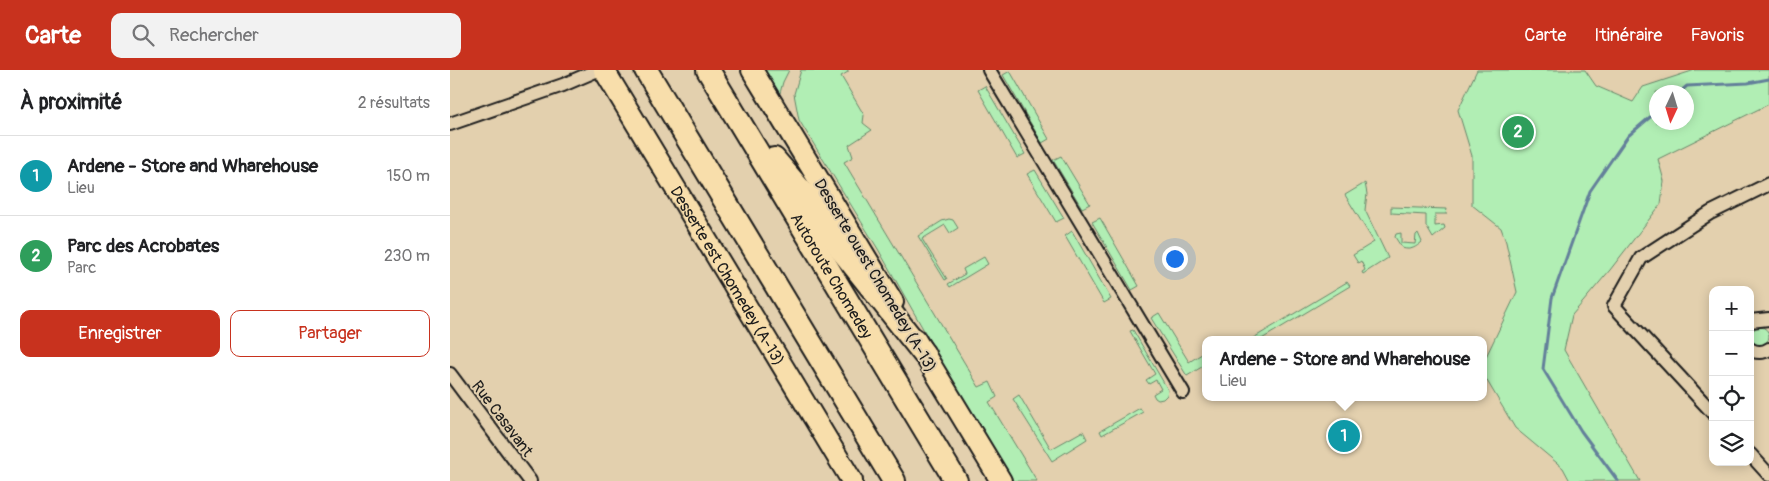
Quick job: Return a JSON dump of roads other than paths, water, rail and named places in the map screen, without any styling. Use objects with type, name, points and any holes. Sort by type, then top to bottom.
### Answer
[{"type":"highway","points":[[646,70],[894,481]]},
{"type":"highway","name":"Autoroute Chomedey","points":[[708,70],[956,481]]},
{"type":"highway","points":[[730,106],[810,201],[843,252],[924,354]]},
{"type":"main road","name":"Desserte est Chomedey (A-13)","points":[[604,70],[852,481]]},
{"type":"main road","name":"Desserte ouest Chomedey (A-13)","points":[[752,70],[1001,481]]},
{"type":"street","points":[[450,124],[598,70]]},
{"type":"street","points":[[989,70],[1183,392]]},
{"type":"street","points":[[1709,409],[1614,306],[1641,258],[1710,213],[1769,184]]},
{"type":"street","points":[[1754,321],[1769,319]]},
{"type":"street","points":[[1754,351],[1766,351],[1769,349]]},
{"type":"street","name":"Rue Casavant","points":[[450,374],[530,481]]},
{"type":"street","points":[[1754,458],[1769,475]]},
{"type":"waterway","points":[[1694,86],[1748,83],[1769,79]]},
{"type":"waterway","points":[[1618,481],[1581,431],[1543,369],[1552,298],[1590,191],[1628,136],[1649,118]]},
{"type":"place","name":"Parc des Acrobates","points":[[1518,132]]},
{"type":"place","name":"Ardene - Store and Wharehouse","points":[[1344,436]]}]
